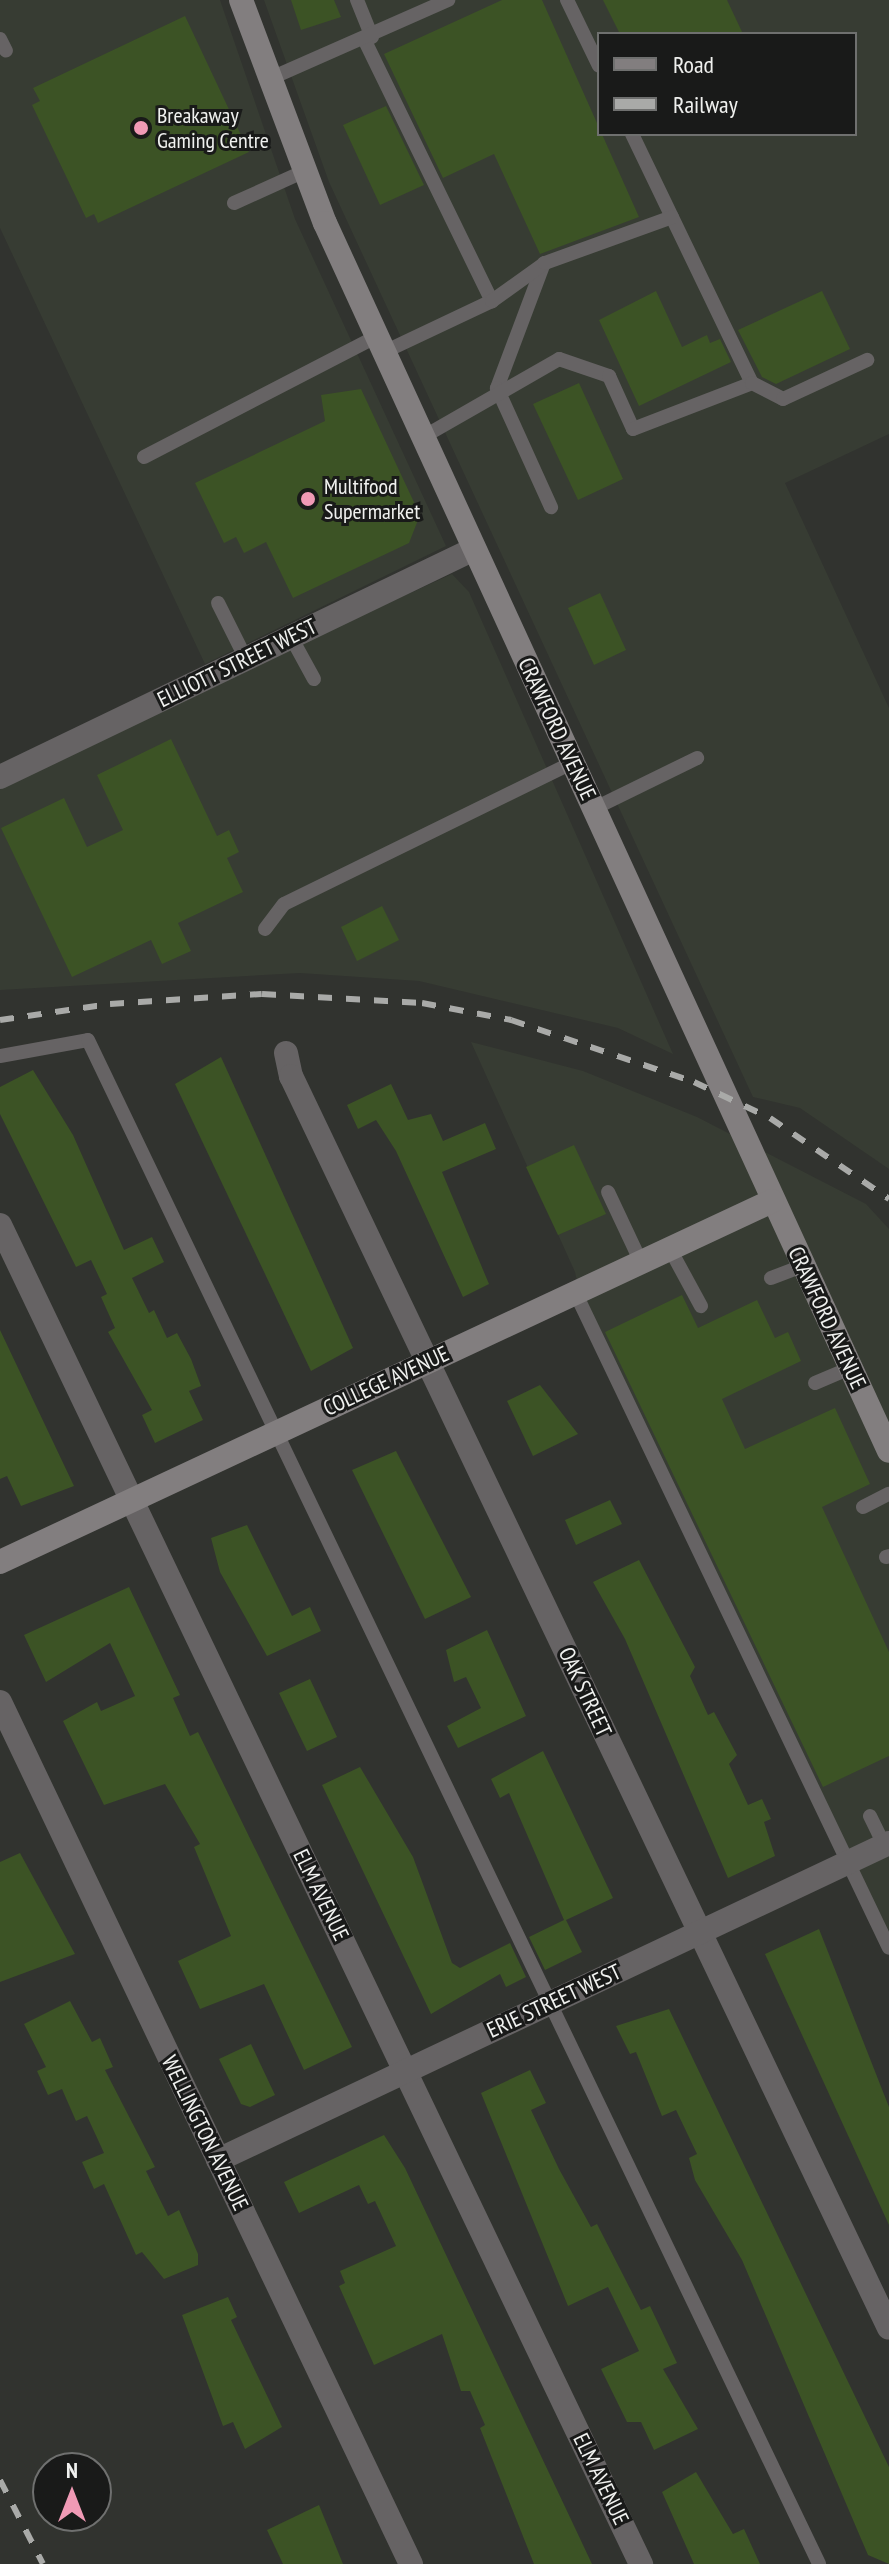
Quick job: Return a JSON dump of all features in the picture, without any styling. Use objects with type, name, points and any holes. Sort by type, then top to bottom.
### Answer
[{"type":"street","name":"CRAWFORD AVENUE","points":[[241,0],[305,171],[381,344],[889,1451]]},
{"type":"street","name":"ELLIOTT STREET WEST","points":[[0,777],[474,549]]},
{"type":"street","name":"OAK STREET","points":[[286,1053],[428,1362],[889,2328]]},
{"type":"street","name":"COLLEGE AVENUE","points":[[0,1562],[772,1201]]},
{"type":"street","name":"ELM AVENUE","points":[[0,1225],[641,2564]]},
{"type":"street","name":"WELLINGTON AVENUE","points":[[0,1702],[411,2564]]},
{"type":"street","name":"ERIE STREET WEST","points":[[218,2160],[887,1844]]},
{"type":"lane","points":[[357,0],[368,38],[492,301]]},
{"type":"lane","points":[[269,79],[368,38],[448,0]]},
{"type":"lane","points":[[567,0],[597,62]]},
{"type":"lane","points":[[633,136],[752,383],[783,399],[867,360]]},
{"type":"lane","points":[[234,203],[305,171]]},
{"type":"lane","points":[[144,457],[381,344],[492,301],[545,263],[672,217]]},
{"type":"lane","points":[[545,263],[497,388],[551,507]]},
{"type":"lane","points":[[423,437],[497,388],[559,359],[609,376],[633,429],[752,383]]},
{"type":"lane","points":[[218,603],[246,659]]},
{"type":"lane","points":[[291,637],[314,679]]},
{"type":"lane","points":[[593,809],[697,758]]},
{"type":"lane","points":[[265,929],[284,904],[572,763]]},
{"type":"lane","points":[[0,1056],[88,1040],[279,1432],[819,2564]]},
{"type":"lane","points":[[608,1192],[641,1262]]},
{"type":"lane","points":[[670,1249],[701,1306]]},
{"type":"lane","points":[[771,1278],[802,1266]]},
{"type":"lane","points":[[575,1292],[889,1948]]},
{"type":"lane","points":[[815,1383],[850,1368]]},
{"type":"lane","points":[[863,1507],[889,1494]]},
{"type":"lane","points":[[870,1816],[887,1844]]},
{"type":"shaded area","points":[[0,0],[220,0],[295,219],[446,546],[205,664],[0,228]]},
{"type":"shaded area","points":[[264,0],[889,0],[889,434],[785,483],[889,708],[889,1169],[800,1108],[753,1097],[329,182]]},
{"type":"shaded area","points":[[452,574],[469,592],[673,1054],[618,1028],[419,981],[300,973],[0,990],[0,779]]},
{"type":"shaded area","points":[[471,1042],[583,1071],[697,1117],[866,1204],[889,1229],[889,1950],[583,1308],[575,1272]]},
{"type":"building","points":[[291,0],[334,0],[341,17],[301,30]]},
{"type":"building","points":[[502,0],[542,0],[597,123],[597,136],[603,136],[639,217],[540,254],[494,154],[443,178],[384,54]]},
{"type":"building","points":[[603,0],[727,0],[742,32],[619,32]]},
{"type":"building","name":"Breakaway Gaming Centre","points":[[185,16],[249,152],[98,223],[94,214],[86,218],[32,105],[40,101],[33,88]]},
{"type":"building","points":[[386,106],[424,185],[380,205],[343,125]]},
{"type":"building","points":[[656,291],[682,347],[707,335],[710,343],[720,339],[731,362],[639,406],[599,320]]},
{"type":"building","points":[[822,291],[850,349],[776,384],[762,377],[738,330]]},
{"type":"building","points":[[579,383],[623,479],[578,500],[533,404]]},
{"type":"building","name":"Multifood Supermarket","points":[[361,389],[420,515],[409,543],[293,598],[266,542],[244,553],[236,537],[224,543],[195,483],[325,421],[321,395]]},
{"type":"building","points":[[600,593],[626,650],[594,665],[568,608]]},
{"type":"building","points":[[171,739],[217,836],[229,830],[239,852],[227,858],[243,892],[178,923],[191,951],[162,964],[151,940],[72,977],[1,828],[64,798],[87,847],[123,830],[97,775]]},
{"type":"building","points":[[382,906],[399,940],[357,961],[341,927]]},
{"type":"building","points":[[221,1057],[353,1348],[311,1371],[175,1084]]},
{"type":"building","points":[[33,1070],[73,1135],[124,1250],[152,1237],[164,1262],[132,1278],[149,1313],[154,1310],[167,1338],[177,1333],[191,1359],[201,1386],[189,1391],[203,1420],[155,1443],[142,1415],[152,1410],[108,1332],[115,1328],[101,1297],[107,1294],[91,1260],[76,1267],[0,1114],[0,1087]]},
{"type":"building","points":[[391,1084],[408,1120],[431,1114],[443,1141],[485,1123],[496,1149],[442,1172],[489,1284],[463,1297],[396,1151],[376,1120],[358,1129],[347,1105]]},
{"type":"building","points":[[574,1145],[606,1214],[558,1235],[526,1167]]},
{"type":"building","points":[[682,1295],[698,1328],[757,1300],[775,1338],[788,1332],[801,1361],[722,1399],[745,1449],[835,1408],[870,1484],[822,1507],[889,1652],[889,1756],[823,1787],[605,1332]]},
{"type":"building","points":[[0,1330],[74,1486],[21,1506],[7,1476],[0,1479]]},
{"type":"building","points":[[540,1385],[578,1434],[533,1456],[507,1401]]},
{"type":"building","points":[[396,1451],[471,1597],[425,1619],[352,1470]]},
{"type":"building","points":[[610,1500],[622,1524],[576,1545],[565,1520]]},
{"type":"building","points":[[247,1525],[292,1616],[310,1607],[321,1631],[267,1656],[220,1572],[211,1538]]},
{"type":"building","points":[[639,1560],[695,1667],[690,1676],[708,1715],[714,1712],[737,1755],[729,1764],[748,1805],[762,1799],[771,1819],[764,1822],[775,1856],[728,1878],[625,1639],[593,1582]]},
{"type":"building","points":[[129,1587],[180,1695],[173,1698],[190,1736],[198,1732],[352,2047],[304,2070],[264,1984],[200,2009],[178,1961],[231,1936],[194,1847],[200,1844],[165,1784],[104,1805],[63,1721],[97,1702],[101,1711],[135,1696],[110,1643],[46,1682],[24,1635]]},
{"type":"building","points":[[487,1630],[526,1716],[458,1748],[447,1726],[481,1708],[466,1677],[454,1682],[446,1650]]},
{"type":"building","points":[[310,1679],[337,1737],[307,1751],[279,1693]]},
{"type":"building","points":[[543,1751],[613,1898],[566,1920],[582,1952],[545,1970],[529,1937],[564,1920],[509,1793],[500,1798],[491,1779]]},
{"type":"building","points":[[360,1767],[413,1857],[452,1963],[460,1968],[510,1943],[526,1977],[506,1987],[500,1974],[431,2014],[322,1785]]},
{"type":"building","points":[[20,1853],[75,1954],[0,1982],[0,1862]]},
{"type":"building","points":[[819,1929],[889,2107],[889,2225],[765,1954]]},
{"type":"building","points":[[70,2001],[92,2042],[100,2038],[113,2067],[105,2070],[155,2167],[146,2171],[168,2216],[179,2210],[198,2254],[198,2265],[164,2279],[142,2252],[136,2255],[104,2184],[94,2189],[82,2162],[104,2153],[87,2116],[76,2121],[62,2089],[48,2095],[37,2071],[46,2067],[24,2024]]},
{"type":"building","points":[[669,2009],[889,2467],[889,2564],[868,2555],[742,2260],[695,2180],[689,2158],[697,2154],[676,2110],[662,2116],[636,2052],[630,2054],[616,2026]]},
{"type":"building","points":[[251,2044],[275,2095],[250,2107],[241,2104],[219,2059]]},
{"type":"building","points":[[530,2070],[546,2103],[531,2110],[559,2169],[591,2227],[597,2224],[641,2310],[650,2306],[677,2363],[663,2369],[698,2429],[654,2450],[641,2422],[627,2422],[601,2369],[639,2351],[608,2287],[568,2306],[481,2093]]},
{"type":"building","points":[[384,2135],[405,2168],[592,2564],[534,2564],[480,2428],[485,2425],[470,2391],[461,2391],[442,2334],[374,2365],[339,2286],[345,2283],[340,2271],[396,2246],[375,2201],[368,2204],[359,2185],[299,2213],[284,2182]]},
{"type":"building","points":[[228,2297],[237,2317],[231,2320],[282,2427],[245,2449],[233,2422],[223,2426],[182,2315]]},
{"type":"building","points":[[696,2472],[733,2534],[744,2529],[760,2564],[694,2564],[662,2492]]},
{"type":"building","points":[[319,2505],[343,2564],[283,2564],[267,2530]]},
{"type":"railway","points":[[0,1020],[110,1004],[262,994],[422,1003],[511,1020],[694,1082],[770,1118],[889,1199]]},
{"type":"railway","points":[[0,2480],[43,2564]]},
{"type":"place","name":"Breakaway Gaming Centre","points":[[141,128]]},
{"type":"place","name":"Multifood Supermarket","points":[[308,499]]}]
